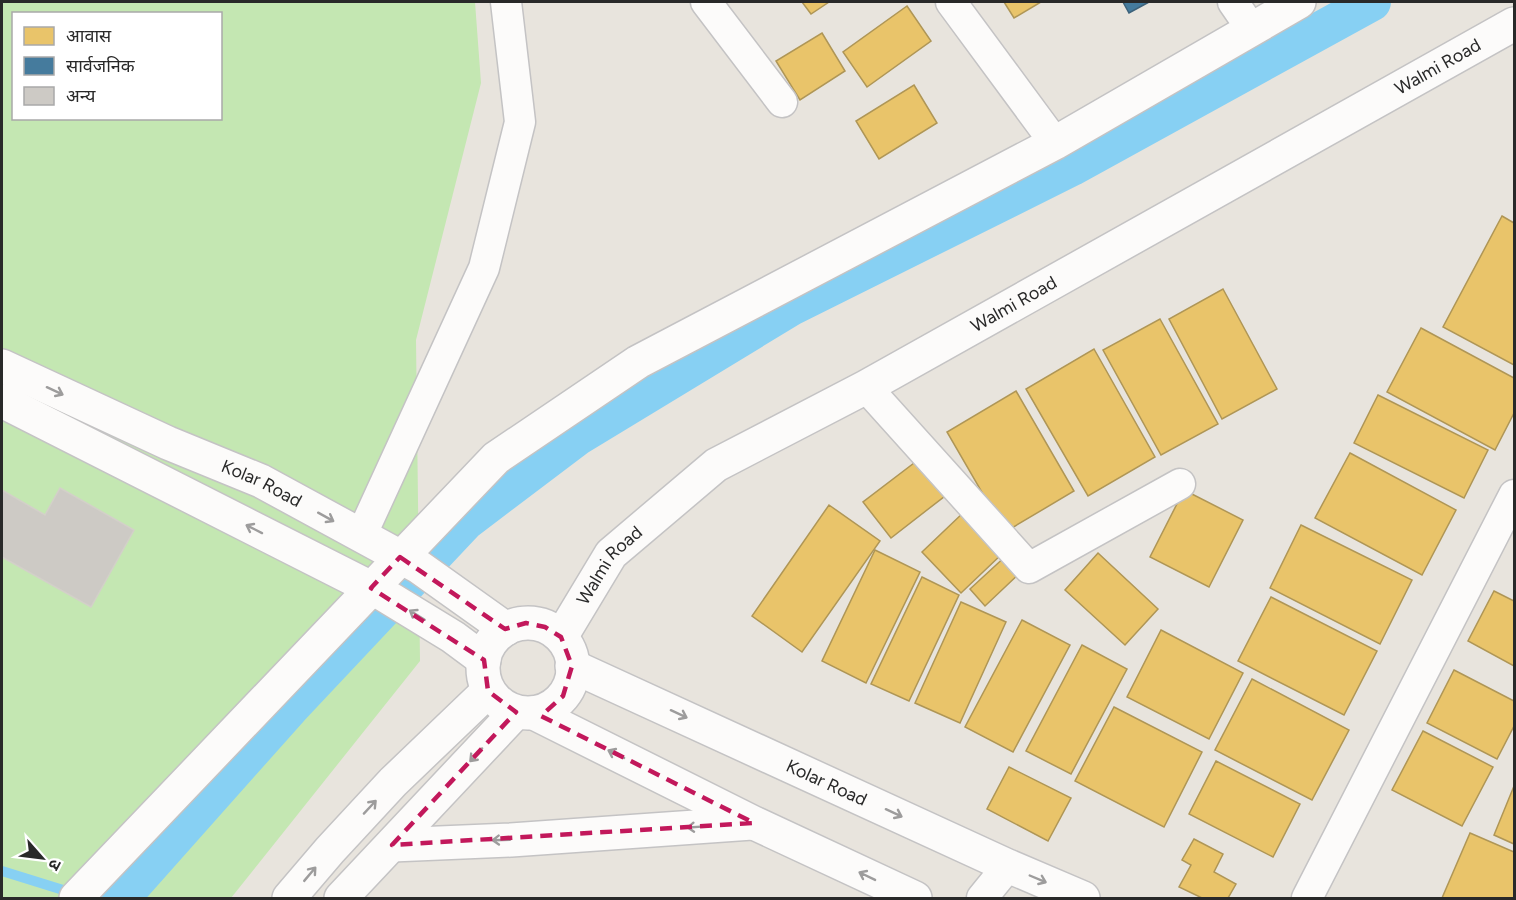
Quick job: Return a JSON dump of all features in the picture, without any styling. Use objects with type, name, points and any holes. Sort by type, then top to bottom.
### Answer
[{"type":"street","points":[[361,537],[484,268],[520,122],[506,2]]},
{"type":"street","points":[[706,2],[782,102]]},
{"type":"street","points":[[951,2],[1055,143]]},
{"type":"street","points":[[1233,2],[1251,28]]},
{"type":"street","points":[[76,898],[376,591],[409,562],[496,458],[638,362],[1055,143],[1299,2]]},
{"type":"street","name":"Walmi Road","points":[[567,652],[611,554],[716,465],[866,387],[1515,24]]},
{"type":"street","name":"Kolar Road","points":[[2,366],[168,442],[261,481],[409,562],[506,629]]},
{"type":"street","points":[[866,387],[1029,568],[1180,484]]},
{"type":"street","points":[[2,401],[376,591],[453,638],[486,676],[500,705],[525,713],[915,898]]},
{"type":"street","points":[[1307,898],[1515,495]]},
{"type":"street","points":[[289,898],[486,676],[484,655],[494,639],[506,629],[526,623],[545,627],[567,652],[571,681],[563,696],[550,708],[525,713],[350,889]]},
{"type":"street","name":"Kolar Road","points":[[567,652],[626,689],[1008,866],[1083,898]]},
{"type":"street","points":[[392,845],[511,840],[754,823]]},
{"type":"street","points":[[982,898],[1008,866]]},
{"type":"highlighted area","points":[[400,557],[505,629],[526,623],[545,627],[561,637],[572,666],[563,696],[541,716],[754,823],[392,845],[516,712],[488,691],[484,660],[371,588]]},
{"type":"green space","points":[[2,2],[475,2],[481,83],[416,340],[420,661],[231,898],[2,898]]},
{"type":"building: आवास","points":[[802,2],[829,2],[811,14]]},
{"type":"building: आवास","points":[[1004,2],[1041,2],[1014,18]]},
{"type":"building: आवास","points":[[907,6],[931,41],[867,87],[843,52]]},
{"type":"building: आवास","points":[[822,33],[845,71],[800,100],[776,61]]},
{"type":"building: आवास","points":[[914,85],[937,123],[879,159],[856,121]]},
{"type":"building: आवास","points":[[1502,216],[1514,223],[1514,365],[1443,327]]},
{"type":"building: आवास","points":[[1223,289],[1277,389],[1222,419],[1169,319]]},
{"type":"building: आवास","points":[[1160,319],[1218,424],[1161,455],[1103,350]]},
{"type":"building: आवास","points":[[1421,328],[1514,378],[1514,413],[1495,450],[1387,392]]},
{"type":"building: आवास","points":[[1094,349],[1155,457],[1088,496],[1026,389]]},
{"type":"building: आवास","points":[[1016,391],[1074,491],[1005,532],[947,432]]},
{"type":"building: आवास","points":[[1378,395],[1488,450],[1464,498],[1354,443]]},
{"type":"building: आवास","points":[[1350,453],[1456,510],[1422,575],[1315,518]]},
{"type":"building: आवास","points":[[918,460],[945,496],[891,538],[863,502]]},
{"type":"building: आवास","points":[[1184,490],[1243,520],[1209,587],[1150,557]]},
{"type":"building: आवास","points":[[829,505],[880,541],[802,652],[752,616]]},
{"type":"building: आवास","points":[[965,511],[1004,552],[961,593],[922,552]]},
{"type":"building: आवास","points":[[1301,525],[1412,580],[1380,644],[1270,588]]},
{"type":"building: आवास","points":[[875,550],[920,572],[866,683],[822,661]]},
{"type":"building: आवास","points":[[1098,553],[1158,609],[1125,645],[1065,590]]},
{"type":"building: आवास","points":[[1008,554],[1023,570],[985,606],[970,589]]},
{"type":"building: आवास","points":[[922,577],[959,595],[909,701],[871,684]]},
{"type":"building: आवास","points":[[1494,591],[1514,601],[1514,666],[1468,641]]},
{"type":"building: आवास","points":[[1271,597],[1377,651],[1344,715],[1238,661]]},
{"type":"building: आवास","points":[[961,602],[1006,622],[960,723],[915,703]]},
{"type":"building: आवास","points":[[1022,620],[1070,645],[1013,752],[965,727]]},
{"type":"building: आवास","points":[[1161,630],[1243,673],[1209,739],[1127,697]]},
{"type":"building: आवास","points":[[1082,645],[1127,669],[1071,774],[1026,751]]},
{"type":"building: आवास","points":[[1454,670],[1514,701],[1514,726],[1497,759],[1427,723]]},
{"type":"building: आवास","points":[[1252,679],[1349,730],[1312,800],[1215,750]]},
{"type":"building: आवास","points":[[1114,707],[1202,752],[1164,827],[1075,781]]},
{"type":"building: आवास","points":[[1423,731],[1493,767],[1462,826],[1392,790]]},
{"type":"building: आवास","points":[[1216,761],[1300,804],[1273,857],[1189,814]]},
{"type":"building: आवास","points":[[1009,767],[1071,798],[1048,841],[987,809]]},
{"type":"building: आवास","points":[[1514,786],[1514,844],[1494,835]]},
{"type":"building: आवास","points":[[1470,833],[1514,852],[1514,898],[1442,898]]},
{"type":"building: आवास","points":[[1194,839],[1223,854],[1214,872],[1236,884],[1228,898],[1202,898],[1179,887],[1191,865],[1182,860]]},
{"type":"building: सार्वजनिक","points":[[1123,2],[1149,2],[1129,13]]},
{"type":"building: अन्य","points":[[60,488],[134,530],[91,607],[2,557],[2,490],[45,515]]},
{"type":"waterway","points":[[121,898],[290,708],[466,521],[577,437],[791,307],[1072,167],[1372,2]]},
{"type":"waterway","points":[[2,871],[76,894]]}]
